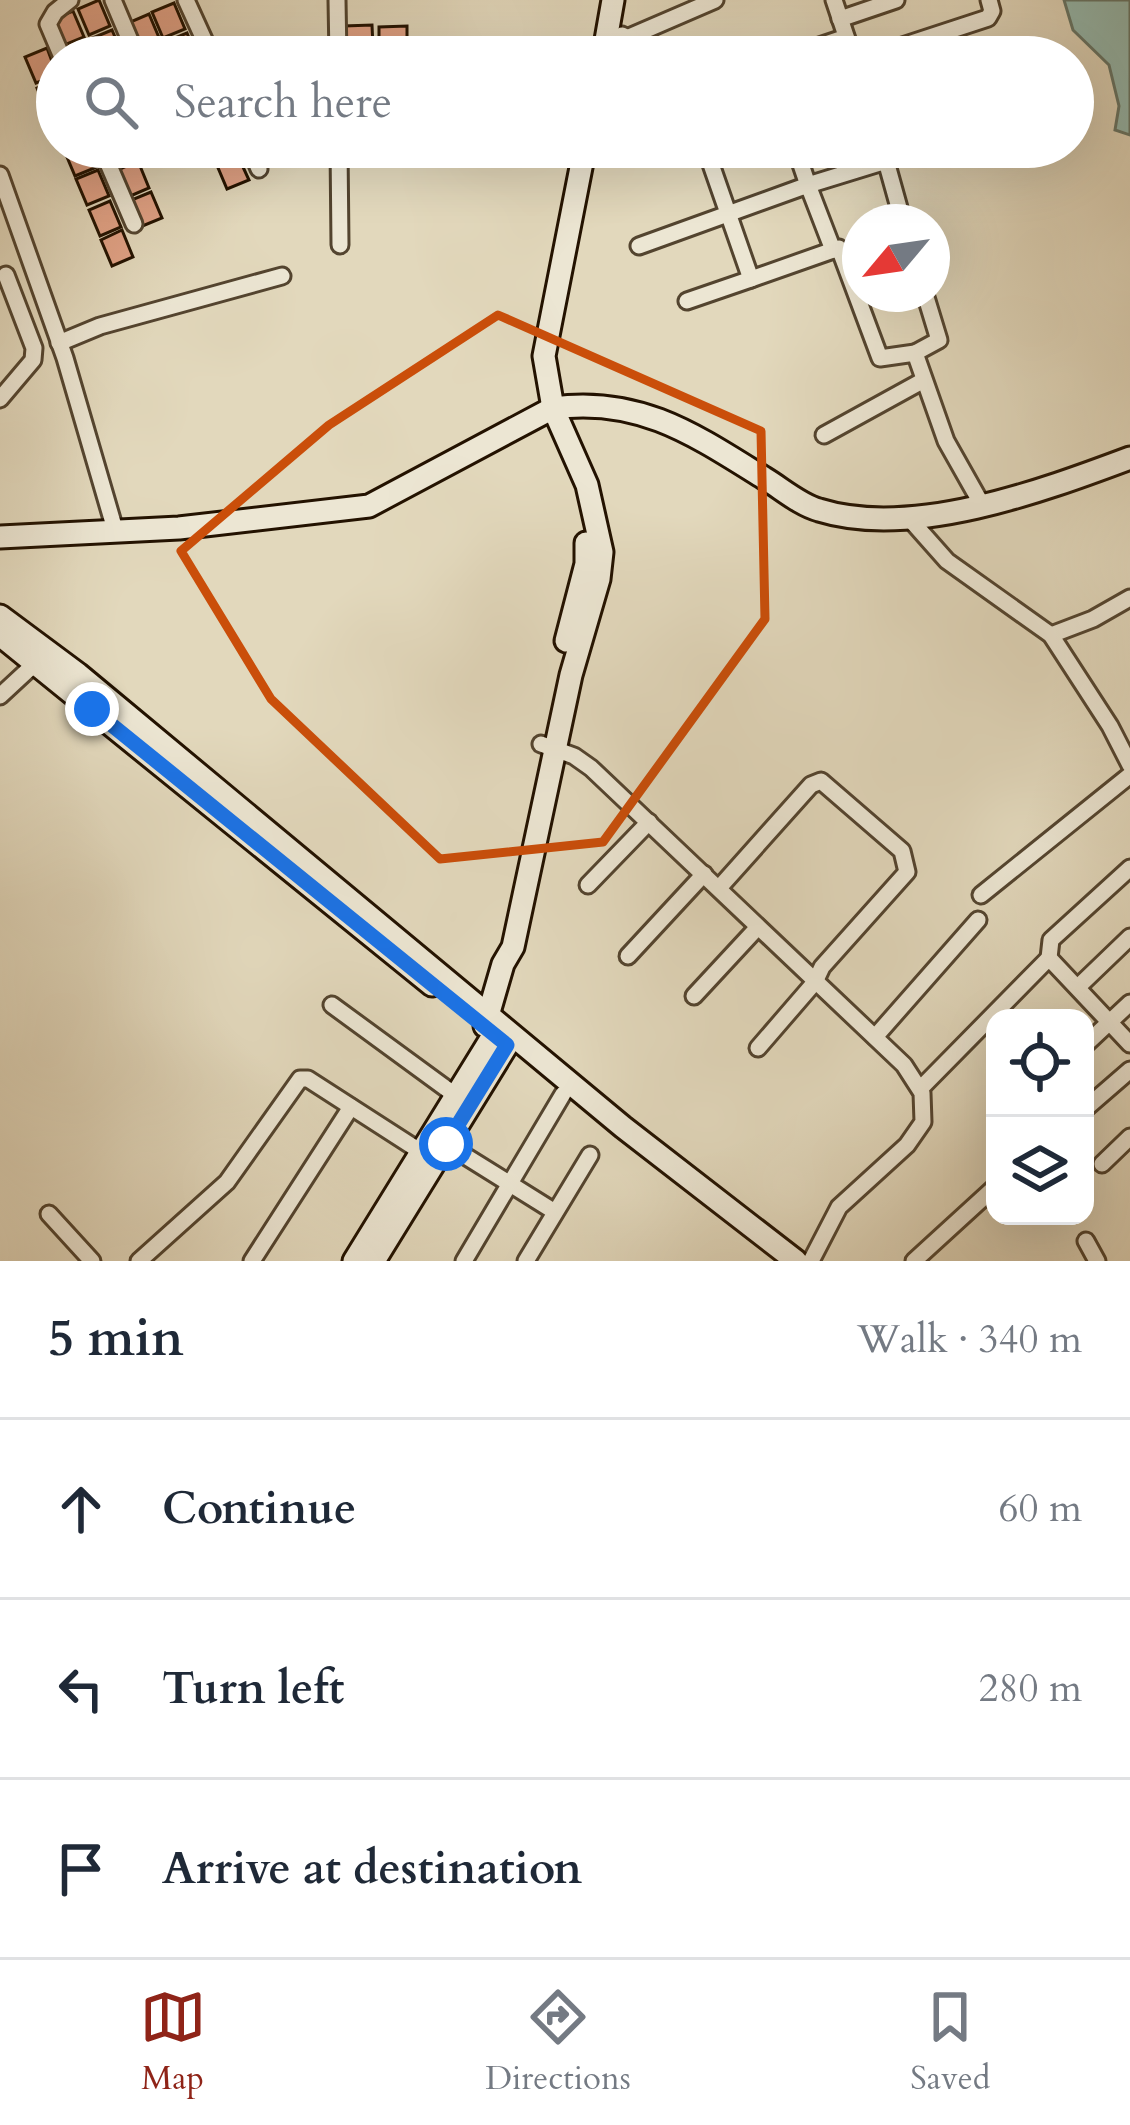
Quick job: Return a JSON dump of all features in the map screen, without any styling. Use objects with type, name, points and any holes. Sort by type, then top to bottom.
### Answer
[{"type":"street","points":[[53,36],[48,24],[70,0]]},
{"type":"street","points":[[113,0],[128,36]]},
{"type":"street","points":[[186,0],[202,36]]},
{"type":"street","points":[[338,0],[338,36]]},
{"type":"street","points":[[613,0],[618,33]]},
{"type":"street","points":[[616,36],[715,0]]},
{"type":"street","points":[[834,0],[846,36]]},
{"type":"street","points":[[840,19],[896,0]]},
{"type":"street","points":[[933,36],[988,18],[992,11],[989,0]]},
{"type":"street","points":[[618,33],[624,36]]},
{"type":"street","points":[[110,168],[134,224]]},
{"type":"street","points":[[339,168],[340,245]]},
{"type":"street","points":[[374,1261],[435,1153],[494,1030],[503,964],[500,940],[586,564],[572,458],[553,408],[544,356],[580,168]]},
{"type":"street","points":[[712,168],[751,279]]},
{"type":"street","points":[[802,168],[880,358],[915,353],[939,340],[930,312]]},
{"type":"street","points":[[639,246],[850,168]]},
{"type":"street","points":[[888,168],[898,204]]},
{"type":"street","points":[[0,175],[59,343],[116,533]]},
{"type":"street","points":[[687,301],[842,247]]},
{"type":"street","points":[[0,399],[33,360],[34,348],[3,277],[31,262]]},
{"type":"street","points":[[59,343],[100,326],[282,276]]},
{"type":"street","points":[[915,353],[946,441],[981,503]]},
{"type":"street","points":[[824,435],[924,380]]},
{"type":"street","points":[[0,537],[116,533],[369,506],[553,408],[573,405],[649,412],[693,433],[815,510],[858,518],[908,517],[981,503],[1058,485],[1130,458]]},
{"type":"street","points":[[908,517],[947,561],[1051,635],[1130,765]]},
{"type":"street","points":[[1051,635],[1130,598]]},
{"type":"street","points":[[0,616],[179,782],[796,1261]]},
{"type":"street","points":[[0,635],[42,657]]},
{"type":"street","points":[[0,697],[42,657]]},
{"type":"street","points":[[548,746],[582,760],[650,822],[904,1065],[920,1090],[923,1122],[907,1144],[839,1208],[811,1261]]},
{"type":"street","points":[[981,895],[1130,776]]},
{"type":"street","points":[[719,888],[820,781],[902,851],[907,872],[758,1048]]},
{"type":"street","points":[[588,885],[650,822]]},
{"type":"street","points":[[920,1090],[1049,958],[1051,940],[1130,868]]},
{"type":"street","points":[[628,956],[704,874]]},
{"type":"street","points":[[874,1037],[978,920]]},
{"type":"street","points":[[694,996],[758,927]]},
{"type":"street","points":[[1078,988],[1130,937]]},
{"type":"street","points":[[1049,958],[1130,1044]]},
{"type":"street","points":[[1094,1036],[1130,1003]]},
{"type":"street","points":[[332,1005],[455,1095]]},
{"type":"street","points":[[494,1030],[563,1094],[772,1261]]},
{"type":"street","points":[[354,1261],[435,1153],[455,1095],[494,1030]]},
{"type":"street","points":[[1094,1101],[1130,1070]]},
{"type":"street","points":[[139,1261],[227,1183],[300,1079],[308,1079],[435,1153],[507,1184],[555,1212]]},
{"type":"street","points":[[464,1261],[563,1094]]},
{"type":"street","points":[[252,1261],[351,1107]]},
{"type":"street","points":[[1102,1164],[1130,1137]]},
{"type":"street","points":[[526,1261],[590,1155]]},
{"type":"street","points":[[914,1261],[986,1195]]},
{"type":"street","points":[[50,1214],[92,1261]]},
{"type":"street","points":[[1086,1241],[1097,1261]]},
{"type":"highlighted area","points":[[498,315],[761,431],[765,619],[603,842],[440,859],[271,699],[181,551],[329,425]]},
{"type":"water","points":[[1064,0],[1130,0],[1130,135],[1115,130],[1119,106],[1109,65],[1094,50],[1094,36],[1079,36]]},
{"type":"building","points":[[99,0],[110,26],[89,35],[78,9]]},
{"type":"building","points":[[174,3],[185,29],[162,36],[152,12]]},
{"type":"building","points":[[73,11],[84,36],[58,36],[51,20]]},
{"type":"building","points":[[149,14],[158,36],[133,36],[128,23]]},
{"type":"building","points":[[372,25],[372,36],[344,36],[344,26]]},
{"type":"building","points":[[407,26],[407,36],[379,36],[379,27]]},
{"type":"building","points":[[36,52],[36,83],[25,57]]},
{"type":"building","points":[[72,168],[95,168],[75,176]]},
{"type":"building","points":[[141,168],[149,188],[128,197],[116,171]]},
{"type":"building","points":[[218,168],[243,168],[249,180],[227,189]]},
{"type":"building","points":[[98,170],[109,196],[87,205],[76,179]]},
{"type":"building","points":[[151,192],[162,218],[140,227],[129,201]]},
{"type":"building","points":[[110,201],[121,227],[100,236],[89,210]]},
{"type":"building","points":[[122,230],[133,257],[112,266],[101,240]]},
{"type":"route","points":[[92,709],[507,1045],[446,1144]]}]
